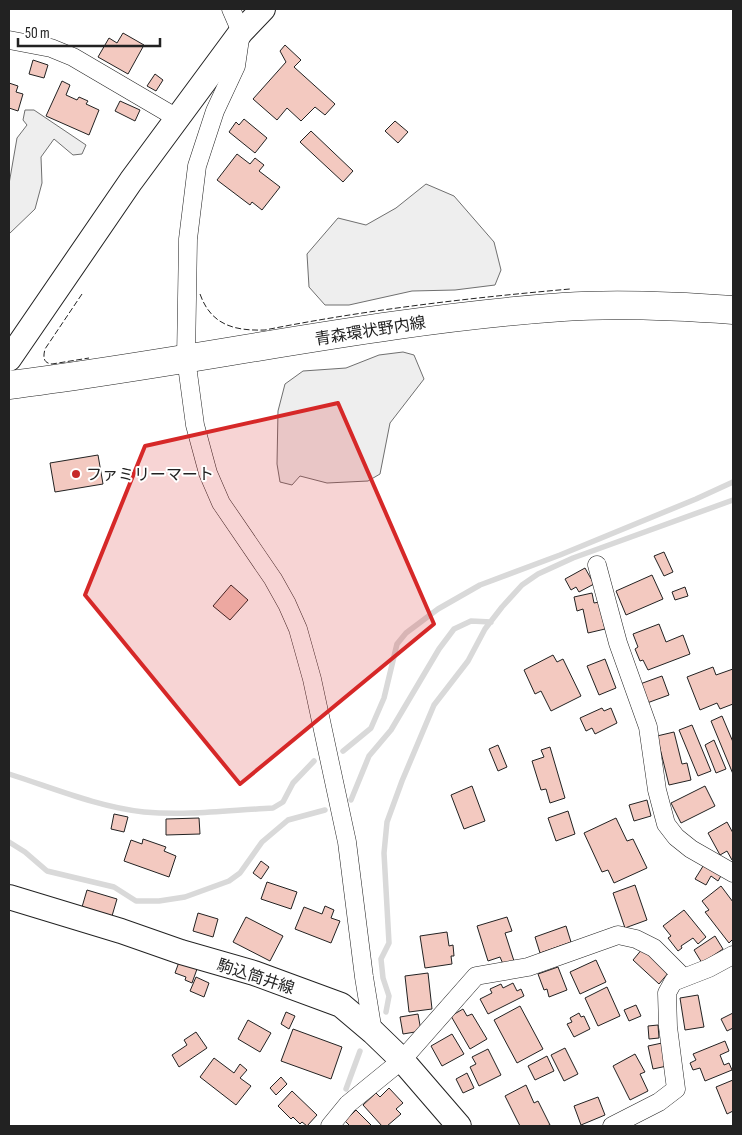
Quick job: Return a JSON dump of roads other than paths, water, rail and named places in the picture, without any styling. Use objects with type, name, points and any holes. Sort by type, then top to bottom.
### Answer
[{"type":"main road","points":[[9,359],[131,181],[240,32],[263,9]]},
{"type":"main road","name":"青森環状野内線","points":[[9,385],[457,317],[564,307],[635,305],[733,310]]},
{"type":"main road","name":"駒込筒井線","points":[[9,897],[121,931],[181,952],[254,973],[341,1005],[402,1060],[459,1126]]},
{"type":"street","points":[[231,9],[240,32],[236,66],[215,111],[197,166],[188,239],[186,358],[195,425],[208,473],[221,503],[273,579],[288,604],[298,629],[312,679],[347,842],[373,1032]]},
{"type":"street","points":[[9,40],[51,48],[73,57],[177,118]]},
{"type":"street","points":[[597,564],[618,643],[648,728],[658,790],[666,824],[676,837],[691,848],[733,873]]},
{"type":"street","points":[[330,1126],[348,1104],[402,1060],[476,976],[528,967],[618,935],[636,939],[654,948],[683,977]]},
{"type":"street","points":[[612,1126],[659,1102],[676,1089],[668,1027],[667,993],[673,982],[709,968],[733,955]]},
{"type":"waterway","points":[[343,751],[371,728],[384,698],[397,644],[406,633],[438,609],[480,585],[560,555],[733,482]]},
{"type":"waterway","points":[[386,1012],[389,996],[383,978],[381,959],[389,943],[384,853],[387,822],[434,705],[468,661],[485,629],[522,585],[538,574],[573,558],[733,500]]},
{"type":"waterway","points":[[351,800],[369,756],[391,730],[439,649],[454,629],[471,621],[491,622]]},
{"type":"waterway","points":[[9,774],[127,810],[193,813],[273,808],[283,802],[293,783],[314,761]]},
{"type":"waterway","points":[[9,842],[25,852],[47,871],[114,887],[136,901],[159,901],[185,897],[229,881],[240,873],[262,842],[288,820],[325,810]]},
{"type":"waterway","points":[[346,1089],[360,1051]]},
{"type":"place","name":"ファミリーマート","points":[[76,474]]}]
